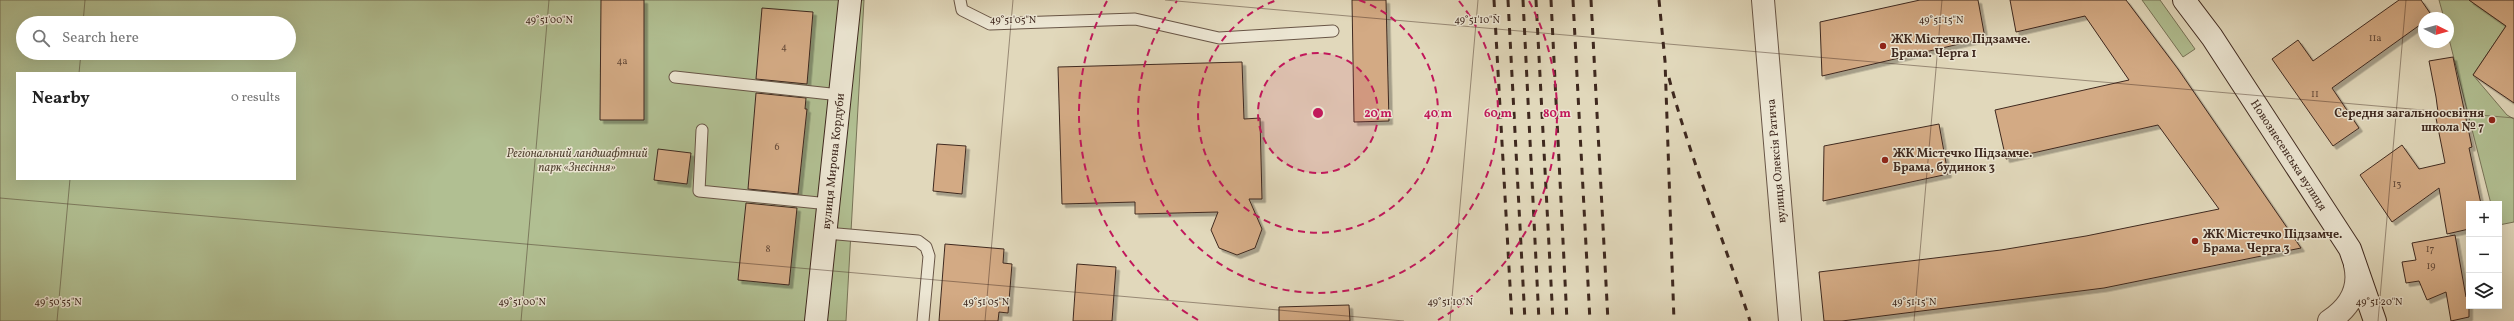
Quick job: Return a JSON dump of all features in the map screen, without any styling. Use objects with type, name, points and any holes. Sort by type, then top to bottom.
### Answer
[{"type":"street","name":"вулиця Мирона Кордуби","points":[[816,321],[850,0]]},
{"type":"street","name":"вулиця Олексія Ратича","points":[[1763,0],[1790,321]]},
{"type":"street","name":"Новознесенська вулиця","points":[[2184,0],[2212,37],[2350,249],[2375,321]]},
{"type":"street","points":[[2329,321],[2343,312],[2353,297],[2358,276],[2350,249]]},
{"type":"lane","points":[[960,0],[962,10],[990,24],[1135,19],[1219,38],[1333,31]]},
{"type":"lane","points":[[675,77],[840,95]]},
{"type":"lane","points":[[702,130],[699,191],[829,204]]},
{"type":"lane","points":[[826,233],[918,241],[926,247],[929,256],[923,321]]},
{"type":"green space","name":"Регіональний ландшафтний парк «Знесіння»","points":[[0,0],[864,0],[846,321],[0,321]]},
{"type":"green space","points":[[2142,0],[2160,0],[2195,49],[2183,57]]},
{"type":"green space","name":"Середня загальноосвітня школа № 7","points":[[2439,0],[2469,0],[2506,26],[2473,75],[2507,115],[2514,119],[2514,222],[2502,224],[2502,201],[2490,201],[2451,48],[2454,48],[2454,12],[2442,12]]},
{"type":"building","points":[[601,0],[644,0],[644,120],[600,120]]},
{"type":"building","points":[[1352,0],[1386,0],[1389,121],[1354,122]]},
{"type":"building","name":"ЖК Містечко Підзамче. Брама. Черга 1","points":[[1920,0],[1978,0],[1985,38],[1822,76],[1820,22]]},
{"type":"building","points":[[2010,0],[2126,0],[2178,69],[2301,248],[2104,288],[1842,321],[1824,321],[1819,272],[2001,250],[2086,236],[2219,209],[2158,125],[2006,159],[1995,110],[2129,80],[2085,16],[2016,32]]},
{"type":"building","points":[[2399,0],[2421,0],[2429,12],[2418,12],[2418,26],[2332,88],[2359,128],[2333,146],[2272,59],[2298,40],[2313,61]]},
{"type":"building","points":[[2469,0],[2514,0],[2514,103],[2473,75],[2506,26]]},
{"type":"building","points":[[762,8],[813,12],[807,84],[756,79]]},
{"type":"building","points":[[2453,57],[2472,147],[2469,148],[2480,201],[2466,201],[2466,230],[2447,234],[2439,188],[2392,222],[2360,175],[2402,145],[2419,169],[2445,163],[2435,113],[2438,112],[2429,61]]},
{"type":"building","points":[[1242,62],[1244,119],[1260,118],[1262,199],[1249,199],[1262,229],[1255,248],[1237,255],[1219,248],[1211,230],[1218,212],[1135,214],[1135,202],[1062,204],[1058,67]]},
{"type":"building","points":[[756,93],[806,98],[805,109],[807,109],[798,194],[748,189]]},
{"type":"building","name":"ЖК Містечко Підзамче. Брама, будинок 3","points":[[1939,124],[1948,174],[1823,201],[1824,146]]},
{"type":"building","points":[[937,144],[966,146],[962,194],[933,191]]},
{"type":"building","points":[[658,149],[691,153],[687,184],[654,180]]},
{"type":"building","points":[[746,203],[797,208],[789,285],[738,280]]},
{"type":"building","points":[[2455,235],[2466,297],[2466,309],[2469,309],[2469,317],[2451,321],[2446,292],[2427,300],[2419,281],[2406,283],[2402,262],[2416,260],[2412,243]]},
{"type":"building","points":[[945,244],[1004,249],[1003,263],[1012,264],[1008,313],[999,312],[998,321],[939,321]]},
{"type":"building","points":[[1077,264],[1116,267],[1112,321],[1073,321]]},
{"type":"building","points":[[1349,305],[1350,321],[1279,321],[1279,307]]},
{"type":"railway","points":[[1494,0],[1512,321]]},
{"type":"railway","points":[[1508,0],[1525,321]]},
{"type":"railway","points":[[1523,0],[1539,321]]},
{"type":"railway","points":[[1536,0],[1553,321]]},
{"type":"railway","points":[[1551,0],[1567,321]]},
{"type":"railway","points":[[1573,0],[1590,321]]},
{"type":"railway","points":[[1591,0],[1608,321]]},
{"type":"railway","points":[[1659,0],[1665,61],[1674,321]]},
{"type":"railway","points":[[1669,78],[1687,140],[1750,321]]},
{"type":"place","name":"ЖК Містечко Підзамче. Брама. Черга 1","points":[[1883,46]]},
{"type":"place","name":"Середня загальноосвітня школа № 7","points":[[2492,120]]},
{"type":"place","name":"ЖК Містечко Підзамче. Брама, будинок 3","points":[[1885,160]]},
{"type":"place","name":"ЖК Містечко Підзамче. Брама. Черга 3","points":[[2195,241]]}]
